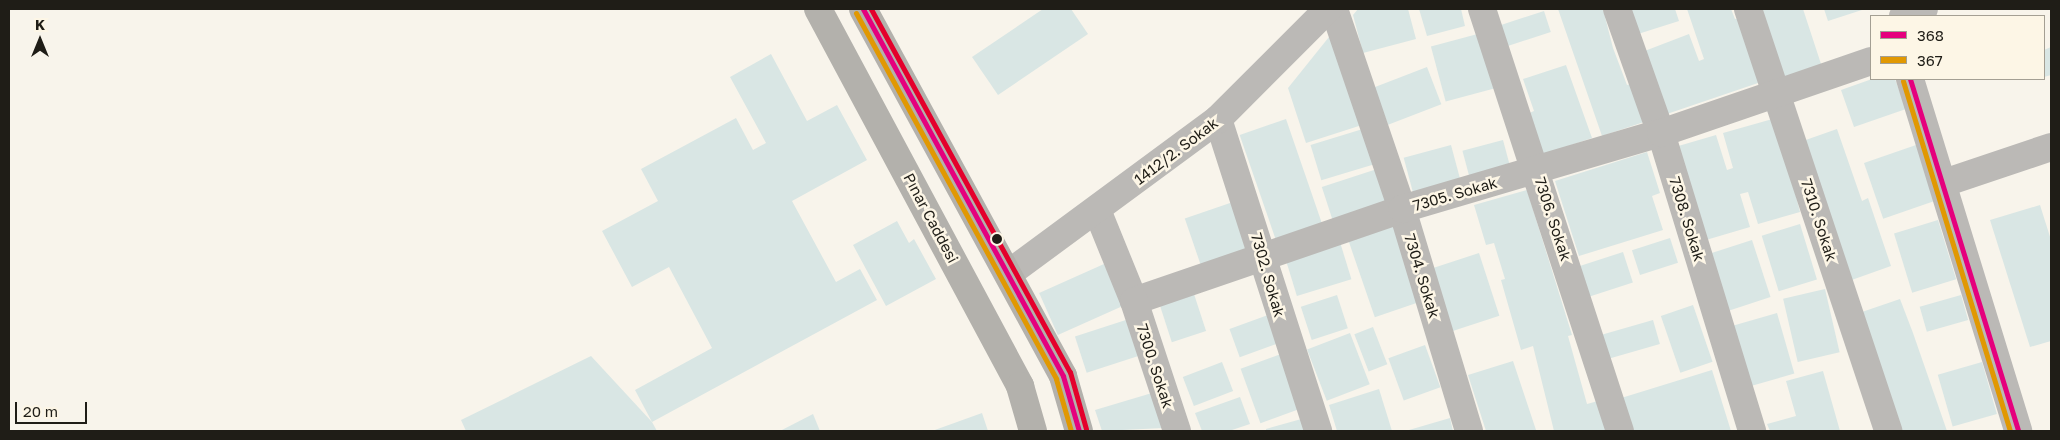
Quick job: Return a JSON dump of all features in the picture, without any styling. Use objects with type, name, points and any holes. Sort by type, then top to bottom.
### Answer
[{"type":"main road","name":"Pınar Caddesi","points":[[818,9],[1020,386],[1033,431]]},
{"type":"main road","points":[[863,9],[1063,376],[1079,431]]},
{"type":"street","name":"1412/2. Sokak","points":[[1008,274],[1218,119],[1328,9]]},
{"type":"street","name":"7304. Sokak","points":[[1334,9],[1402,209],[1469,431]]},
{"type":"street","name":"7306. Sokak","points":[[1482,9],[1537,171],[1620,431]]},
{"type":"street","name":"7308. Sokak","points":[[1617,9],[1661,133],[1752,431]]},
{"type":"street","name":"7310. Sokak","points":[[1748,9],[1888,431]]},
{"type":"street","points":[[1906,15],[1924,9]]},
{"type":"street","name":"7305. Sokak","points":[[1134,301],[1264,258],[1402,209],[1537,171],[1661,133],[1778,95],[1870,61]]},
{"type":"street","points":[[1910,80],[1944,183],[2018,431]]},
{"type":"street","name":"7302. Sokak","points":[[1218,119],[1264,258],[1274,300],[1318,431]]},
{"type":"street","points":[[1944,183],[2051,147]]},
{"type":"street","points":[[1097,210],[1134,301]]},
{"type":"street","name":"7300. Sokak","points":[[1134,301],[1177,431]]},
{"type":"building","points":[[1043,9],[1071,9],[1088,34],[998,95],[972,57]]},
{"type":"building","points":[[1358,9],[1408,9],[1416,39],[1363,53],[1353,15]]},
{"type":"building","points":[[1419,9],[1461,9],[1465,26],[1427,36]]},
{"type":"building","points":[[1558,9],[1603,9],[1613,48],[1627,85],[1631,84],[1644,122],[1602,136]]},
{"type":"building","points":[[1630,9],[1675,9],[1679,21],[1638,34]]},
{"type":"building","points":[[1687,9],[1731,9],[1735,19],[1741,18],[1761,82],[1661,116],[1642,52],[1689,34],[1699,61],[1704,59]]},
{"type":"building","points":[[1761,9],[1803,9],[1822,67],[1783,79]]},
{"type":"building","points":[[1824,9],[1865,9],[1828,21]]},
{"type":"building","points":[[1544,11],[1551,32],[1507,46],[1500,25]]},
{"type":"building","points":[[1333,32],[1362,125],[1306,143],[1288,88]]},
{"type":"building","points":[[1485,32],[1500,87],[1446,102],[1431,46]]},
{"type":"building","points":[[2051,47],[2051,75],[2045,77],[2045,50]]},
{"type":"building","points":[[771,54],[807,121],[837,105],[867,160],[792,201],[836,282],[860,269],[877,300],[652,422],[635,390],[712,348],[669,267],[632,287],[602,231],[658,201],[641,169],[736,118],[753,150],[766,143],[730,77]]},
{"type":"building","points":[[1566,65],[1592,138],[1542,155],[1527,114],[1534,111],[1523,79]]},
{"type":"building","points":[[1427,67],[1441,104],[1388,125],[1374,87]]},
{"type":"building","points":[[1870,80],[1895,80],[1906,109],[1854,127],[1841,90]]},
{"type":"building","points":[[1776,118],[1800,212],[1758,224],[1748,192],[1740,194],[1750,227],[1706,240],[1675,147],[1716,135],[1727,170],[1733,168],[1723,133]]},
{"type":"building","points":[[1286,119],[1322,223],[1275,239],[1240,135]]},
{"type":"building","points":[[1366,128],[1377,163],[1321,180],[1311,145]]},
{"type":"building","points":[[1837,129],[1862,201],[1868,198],[1891,266],[1846,282],[1800,142]]},
{"type":"building","points":[[1503,140],[1512,173],[1471,184],[1462,151]]},
{"type":"building","points":[[1451,145],[1462,186],[1415,198],[1404,158]]},
{"type":"building","points":[[1916,145],[1935,201],[1883,219],[1864,163]]},
{"type":"building","points":[[1647,152],[1660,193],[1652,196],[1663,230],[1579,256],[1555,181]]},
{"type":"building","points":[[1377,169],[1389,206],[1334,224],[1322,187]]},
{"type":"building","points":[[1527,190],[1572,335],[1568,336],[1587,404],[1598,401],[1607,431],[1554,431],[1533,346],[1521,350],[1501,280],[1505,279],[1494,243],[1486,245],[1474,205]]},
{"type":"building","points":[[1233,202],[1250,252],[1202,269],[1185,219]]},
{"type":"building","points":[[2040,205],[2051,240],[2051,341],[2030,347],[1990,220]]},
{"type":"building","points":[[1938,220],[1956,279],[1912,293],[1894,233]]},
{"type":"building","points":[[897,221],[909,243],[914,239],[936,279],[886,306],[853,245]]},
{"type":"building","points":[[1800,224],[1817,279],[1779,291],[1762,236]]},
{"type":"building","points":[[1397,225],[1423,301],[1375,317],[1349,242]]},
{"type":"building","points":[[1670,238],[1678,263],[1640,275],[1632,250]]},
{"type":"building","points":[[1752,240],[1771,297],[1729,311],[1710,254]]},
{"type":"building","points":[[1340,242],[1351,279],[1297,296],[1285,259]]},
{"type":"building","points":[[1623,252],[1633,282],[1588,297],[1578,267]]},
{"type":"building","points":[[1479,253],[1499,316],[1453,331],[1432,268]]},
{"type":"building","points":[[1104,264],[1123,306],[1058,335],[1039,293]]},
{"type":"building","points":[[1825,289],[1840,352],[1798,362],[1783,299]]},
{"type":"building","points":[[1194,294],[1206,331],[1172,342],[1160,305]]},
{"type":"building","points":[[1337,295],[1348,328],[1312,340],[1301,307]]},
{"type":"building","points":[[1961,295],[1968,320],[1927,332],[1920,307]]},
{"type":"building","points":[[1900,299],[1947,431],[1900,431],[1859,313]]},
{"type":"building","points":[[1693,305],[1713,362],[1680,373],[1661,316]]},
{"type":"building","points":[[1777,313],[1794,374],[1750,386],[1733,326]]},
{"type":"building","points":[[1268,315],[1278,343],[1240,357],[1229,329]]},
{"type":"building","points":[[1132,318],[1144,354],[1087,373],[1075,337]]},
{"type":"building","points":[[1653,320],[1660,344],[1605,360],[1598,336]]},
{"type":"building","points":[[1373,327],[1387,364],[1369,372],[1354,334]]},
{"type":"building","points":[[1350,333],[1370,384],[1327,401],[1307,349]]},
{"type":"building","points":[[1425,345],[1440,387],[1404,401],[1388,358]]},
{"type":"building","points":[[1281,354],[1301,409],[1260,423],[1241,369]]},
{"type":"building","points":[[591,356],[652,422],[657,431],[466,431],[461,420]]},
{"type":"building","points":[[1513,361],[1536,430],[1486,431],[1468,375]]},
{"type":"building","points":[[1222,362],[1233,391],[1194,406],[1183,377]]},
{"type":"building","points":[[1982,362],[1997,414],[1953,427],[1938,375]]},
{"type":"building","points":[[1712,370],[1731,431],[1628,431],[1618,399]]},
{"type":"building","points":[[1823,371],[1840,431],[1770,431],[1767,424],[1796,416],[1786,381]]},
{"type":"building","points":[[1379,389],[1392,431],[1337,431],[1329,405]]},
{"type":"building","points":[[1152,393],[1164,428],[1102,431],[1095,410]]},
{"type":"building","points":[[1240,397],[1250,424],[1229,431],[1202,431],[1195,413]]},
{"type":"building","points":[[982,413],[988,431],[932,431]]},
{"type":"building","points":[[813,414],[820,431],[780,431]]},
{"type":"building","points":[[1305,418],[1309,431],[1266,431],[1266,429]]},
{"type":"building","points":[[1450,418],[1453,431],[1409,430]]},
{"type":"transit line","name":"368","points":[[863,9],[1063,376],[1079,431]]},
{"type":"transit line","points":[[871,9],[1070,372],[1086,429]]},
{"type":"transit line","name":"367","points":[[856,13],[1056,379],[1071,431]]},
{"type":"transit line","name":"368","points":[[1910,80],[2018,431]]},
{"type":"transit line","name":"367","points":[[1903,81],[2010,431]]}]
